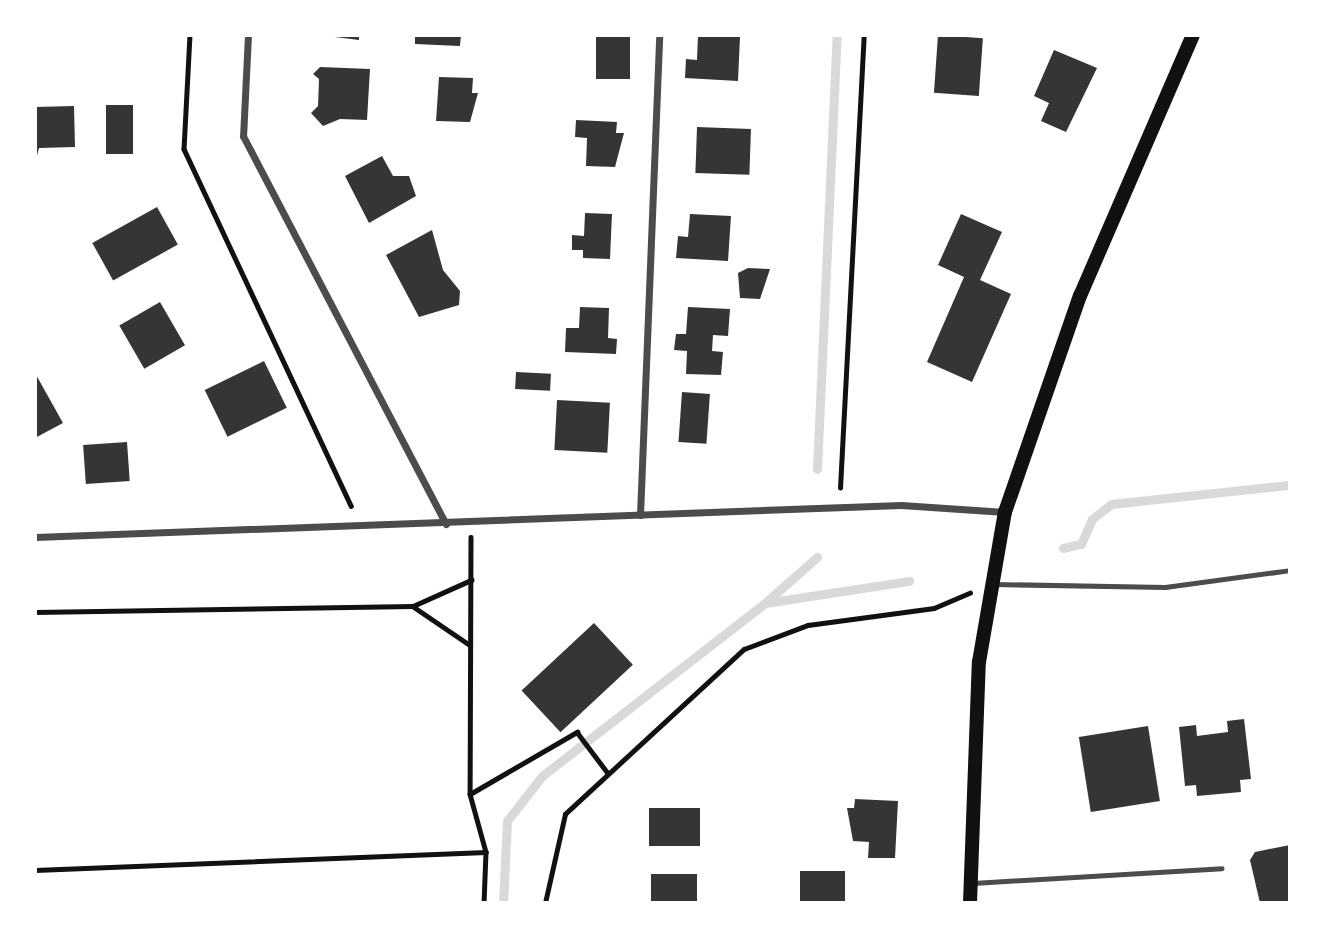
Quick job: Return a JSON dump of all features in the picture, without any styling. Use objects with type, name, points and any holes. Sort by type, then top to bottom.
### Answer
[{"type":"main road","points":[[970,903],[971,768],[991,584],[1005,513],[1080,296],[1194,35]]},
{"type":"street","points":[[248,35],[243,136],[446,524]]},
{"type":"street","points":[[639,515],[659,35]]},
{"type":"street","points":[[35,537],[446,524],[839,507],[1005,513]]},
{"type":"lane","points":[[991,584],[1165,587],[1290,570]]},
{"type":"lane","points":[[970,883],[1222,869]]},
{"type":"path","points":[[190,35],[184,149],[359,526]]},
{"type":"path","points":[[839,507],[864,35]]},
{"type":"path","points":[[470,523],[470,794],[486,852],[484,903]]},
{"type":"path","points":[[35,612],[413,606],[471,580]]},
{"type":"path","points":[[545,903],[565,814],[607,772],[744,649],[808,625],[934,608],[991,584]]},
{"type":"path","points":[[413,606],[471,645]]},
{"type":"path","points":[[470,794],[577,733],[607,772]]},
{"type":"path","points":[[35,870],[486,852]]},
{"type":"building","points":[[319,35],[359,35],[359,40]]},
{"type":"building","points":[[415,35],[461,35],[460,46],[415,44]]},
{"type":"building","points":[[596,35],[630,35],[630,79],[596,79]]},
{"type":"building","points":[[698,35],[740,37],[738,81],[685,78],[686,59],[697,60]]},
{"type":"building","points":[[938,35],[983,38],[979,96],[934,93]]},
{"type":"building","points":[[1054,50],[1097,68],[1066,132],[1041,121],[1049,103],[1034,96]]},
{"type":"building","points":[[320,67],[370,69],[367,120],[340,119],[323,126],[311,113],[318,106],[319,79],[313,74]]},
{"type":"building","points":[[439,77],[473,78],[472,93],[478,93],[470,122],[436,121]]},
{"type":"building","points":[[106,105],[133,105],[133,154],[106,154]]},
{"type":"building","points":[[74,106],[75,147],[39,148],[35,163],[35,107]]},
{"type":"building","points":[[576,120],[617,122],[616,133],[624,133],[615,167],[586,166],[587,138],[575,137]]},
{"type":"building","points":[[697,127],[751,129],[749,175],[695,173]]},
{"type":"building","points":[[382,156],[393,176],[409,176],[416,196],[369,223],[345,176]]},
{"type":"building","points":[[157,207],[178,245],[113,280],[92,243]]},
{"type":"building","points":[[585,213],[612,214],[610,259],[583,258],[583,250],[572,250],[572,235],[584,236]]},
{"type":"building","points":[[690,214],[731,216],[728,261],[676,258],[678,236],[688,237]]},
{"type":"building","points":[[961,214],[1002,232],[980,280],[1011,294],[972,382],[927,362],[964,277],[938,265]]},
{"type":"building","points":[[432,230],[443,270],[460,291],[459,305],[419,317],[386,255]]},
{"type":"building","points":[[748,268],[770,269],[760,299],[740,298],[738,273]]},
{"type":"building","points":[[160,302],[185,345],[144,369],[119,326]]},
{"type":"building","points":[[580,307],[609,308],[608,338],[617,339],[616,354],[565,352],[566,328],[579,328]]},
{"type":"building","points":[[688,307],[730,309],[728,336],[713,335],[712,351],[723,352],[721,375],[686,374],[687,351],[674,350],[676,334],[686,334]]},
{"type":"building","points":[[264,361],[287,408],[227,437],[205,390]]},
{"type":"building","points":[[516,372],[551,374],[550,391],[515,389]]},
{"type":"building","points":[[35,373],[63,423],[35,438]]},
{"type":"building","points":[[682,392],[710,394],[706,444],[679,442]]},
{"type":"building","points":[[557,400],[610,403],[607,453],[554,450]]},
{"type":"building","points":[[127,442],[130,481],[86,484],[83,445]]},
{"type":"building","points":[[594,623],[633,665],[560,732],[522,691]]},
{"type":"building","points":[[1244,719],[1251,779],[1240,780],[1241,792],[1197,796],[1196,785],[1185,786],[1179,727],[1196,725],[1197,736],[1228,732],[1227,721]]},
{"type":"building","points":[[1148,726],[1160,801],[1091,812],[1079,737]]},
{"type":"building","points":[[855,799],[898,801],[895,858],[868,858],[869,842],[853,841],[847,808],[854,808]]},
{"type":"building","points":[[649,808],[700,808],[700,846],[649,846]]},
{"type":"building","points":[[1290,845],[1290,903],[1260,903],[1250,860],[1255,852]]},
{"type":"building","points":[[800,871],[845,871],[845,903],[800,903]]},
{"type":"building","points":[[651,874],[697,874],[697,903],[651,903]]},
{"type":"waterway","points":[[817,469],[837,35]]},
{"type":"waterway","points":[[1063,548],[1081,544],[1092,519],[1111,504],[1290,485]]},
{"type":"waterway","points":[[766,602],[817,557]]},
{"type":"waterway","points":[[503,903],[507,821],[542,776],[765,603],[909,581]]}]
